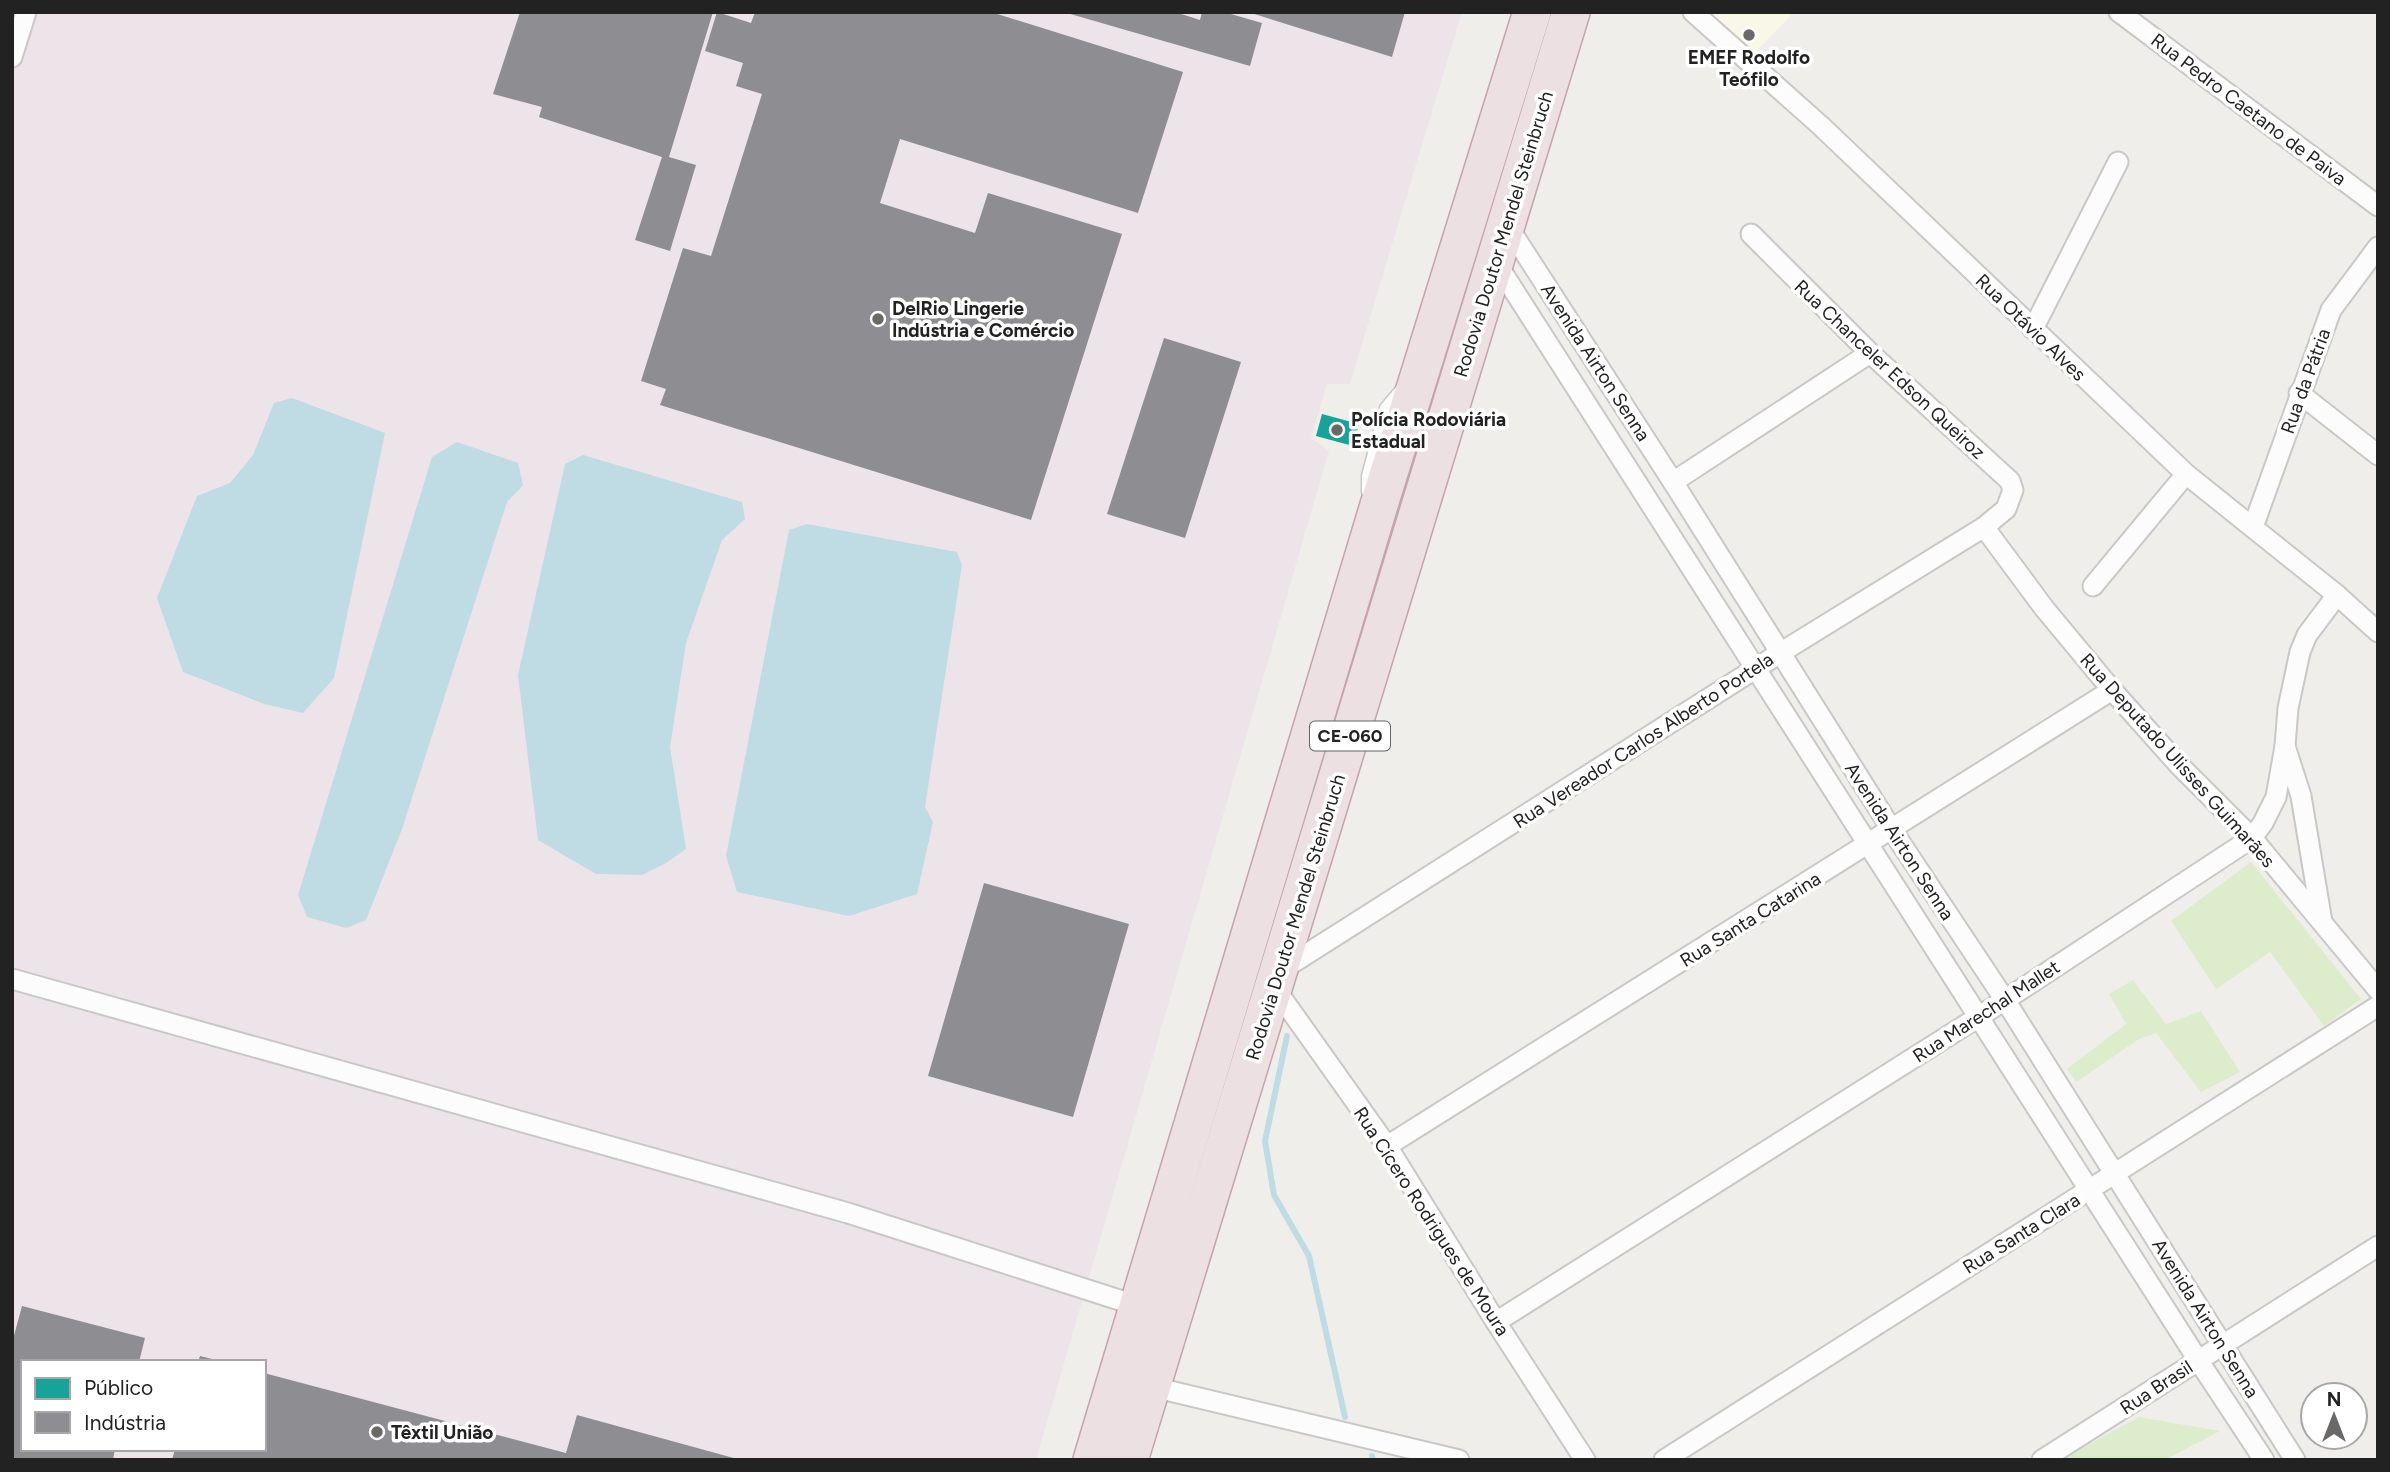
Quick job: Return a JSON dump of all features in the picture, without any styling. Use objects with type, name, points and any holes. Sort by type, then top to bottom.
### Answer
[{"type":"highway","name":"Rodovia Doutor Mendel Steinbruch","points":[[1434,413],[1424,362],[1532,12]]},
{"type":"highway","name":"Rodovia Doutor Mendel Steinbruch","points":[[1129,1460],[1149,1386],[1276,979],[1404,509],[1434,413],[1495,261],[1571,12]]},
{"type":"highway","name":"Rodovia Doutor Mendel Steinbruch","points":[[1092,1460],[1369,542],[1404,509]]},
{"type":"street","points":[[12,57],[26,12]]},
{"type":"street","name":"Rua Otávio Alves","points":[[1693,12],[1821,126],[2186,474],[2337,595],[2378,632]]},
{"type":"street","name":"Rua Pedro Caetano de Paiva","points":[[2119,12],[2378,206]]},
{"type":"street","points":[[2033,329],[2118,162]]},
{"type":"street","name":"Avenida Airton Senna","points":[[1506,222],[1892,830],[2005,1000],[2295,1460]]},
{"type":"street","name":"Rua Chanceler Edson Queiroz","points":[[1751,234],[1870,354],[2010,481],[2014,490],[2006,509]]},
{"type":"street","name":"Rua da Pátria","points":[[2253,527],[2331,310],[2378,247]]},
{"type":"street","name":"Avenida Airton Senna","points":[[1495,261],[2264,1460]]},
{"type":"street","points":[[1673,482],[1870,354]]},
{"type":"street","points":[[2300,393],[2378,455]]},
{"type":"street","points":[[2093,586],[2186,474]]},
{"type":"street","name":"Rua Vereador Carlos Alberto Portela","points":[[1276,979],[1780,653],[1984,527],[2006,509]]},
{"type":"street","points":[[1669,533],[1694,515]]},
{"type":"street","name":"Rua Deputado Ulisses Guimarães","points":[[1984,527],[2044,608],[2112,690],[2179,765],[2252,838],[2378,990]]},
{"type":"street","name":"Rua Marechal Mallet","points":[[1496,1322],[2005,1000],[2252,838],[2276,797],[2285,746],[2288,708],[2300,652],[2307,635],[2337,595]]},
{"type":"street","name":"Rua Santa Catarina","points":[[1387,1146],[2112,690]]},
{"type":"street","points":[[2285,746],[2301,796],[2322,923]]},
{"type":"street","points":[[12,979],[848,1213],[1138,1306]]},
{"type":"street","name":"Rua Cícero Rodrigues de Moura","points":[[1276,979],[1387,1146],[1585,1460]]},
{"type":"street","name":"Rua Santa Clara","points":[[1664,1460],[2378,1006]]},
{"type":"street","name":"Rua Brasil","points":[[2042,1460],[2378,1246]]},
{"type":"street","points":[[1149,1386],[1459,1460]]},
{"type":"lane","points":[[1369,542],[1367,476],[1385,408],[1424,362]]},
{"type":"shaded area","points":[[12,12],[1462,12],[1350,384],[1327,384],[1311,438],[1329,451],[1036,1460],[12,1460]]},
{"type":"shaded area","name":"EMEF Rodolfo Teófilo","points":[[1699,12],[1794,12],[1751,57]]},
{"type":"green space","points":[[2251,862],[2361,999],[2324,1026],[2270,952],[2216,989],[2171,921]]},
{"type":"green space","points":[[2133,980],[2166,1024],[2201,1011],[2240,1072],[2201,1092],[2156,1033],[2139,1039],[2076,1082],[2067,1069],[2126,1024],[2109,994]]},
{"type":"green space","points":[[2139,1417],[2220,1431],[2165,1460],[2060,1460]]},
{"type":"water","points":[[292,398],[385,433],[334,678],[303,713],[264,704],[183,672],[157,598],[197,496],[230,483],[253,455],[274,403]]},
{"type":"water","points":[[457,442],[518,463],[523,485],[507,502],[402,829],[366,920],[346,928],[307,917],[298,895],[432,457]]},
{"type":"water","points":[[583,455],[742,502],[745,519],[722,540],[686,643],[670,747],[686,849],[642,875],[596,874],[538,840],[518,675],[565,464]]},
{"type":"water","points":[[807,524],[957,552],[962,565],[925,807],[933,822],[917,894],[849,916],[737,892],[726,856],[789,530]]},
{"type":"building: Público","name":"Polícia Rodoviária Estadual","points":[[1322,414],[1359,424],[1353,446],[1316,436]]},
{"type":"building: Indústria","points":[[520,12],[713,12],[669,157],[696,165],[670,251],[635,240],[662,157],[539,117],[542,107],[493,94]]},
{"type":"building: Indústria","name":"DelRio Lingerie Indústria e Comércio","points":[[717,12],[751,23],[755,12],[991,12],[1183,72],[1138,213],[900,139],[880,203],[975,233],[988,193],[1122,234],[1031,520],[660,405],[666,389],[641,381],[683,248],[711,256],[762,94],[736,86],[743,63],[705,51]]},
{"type":"building: Indústria","points":[[1175,12],[1200,20],[1202,12],[1224,12],[1262,23],[1250,66],[1067,13]]},
{"type":"building: Indústria","points":[[1248,12],[1405,12],[1392,57]]},
{"type":"building: Indústria","points":[[1164,338],[1241,362],[1185,538],[1107,514]]},
{"type":"building: Indústria","points":[[984,883],[1129,924],[1073,1117],[928,1076]]},
{"type":"building: Indústria","points":[[22,1306],[145,1338],[140,1360],[21,1360],[21,1451],[115,1451],[113,1460],[12,1460],[12,1343]]},
{"type":"building: Indústria","points":[[200,1356],[216,1360],[199,1360]]},
{"type":"building: Indústria","name":"Têxtil União","points":[[266,1374],[566,1453],[577,1415],[741,1460],[172,1460],[174,1451],[266,1451]]},
{"type":"waterway","points":[[1287,1036],[1265,1141],[1274,1195],[1309,1256],[1345,1417]]},
{"type":"waterway","points":[[1372,1456],[1373,1460]]},
{"type":"place","name":"EMEF Rodolfo Teófilo","points":[[1749,35]]},
{"type":"place","name":"DelRio Lingerie Indústria e Comércio","points":[[878,319]]},
{"type":"place","name":"Polícia Rodoviária Estadual","points":[[1337,430]]},
{"type":"place","name":"Têxtil União","points":[[377,1432]]}]
